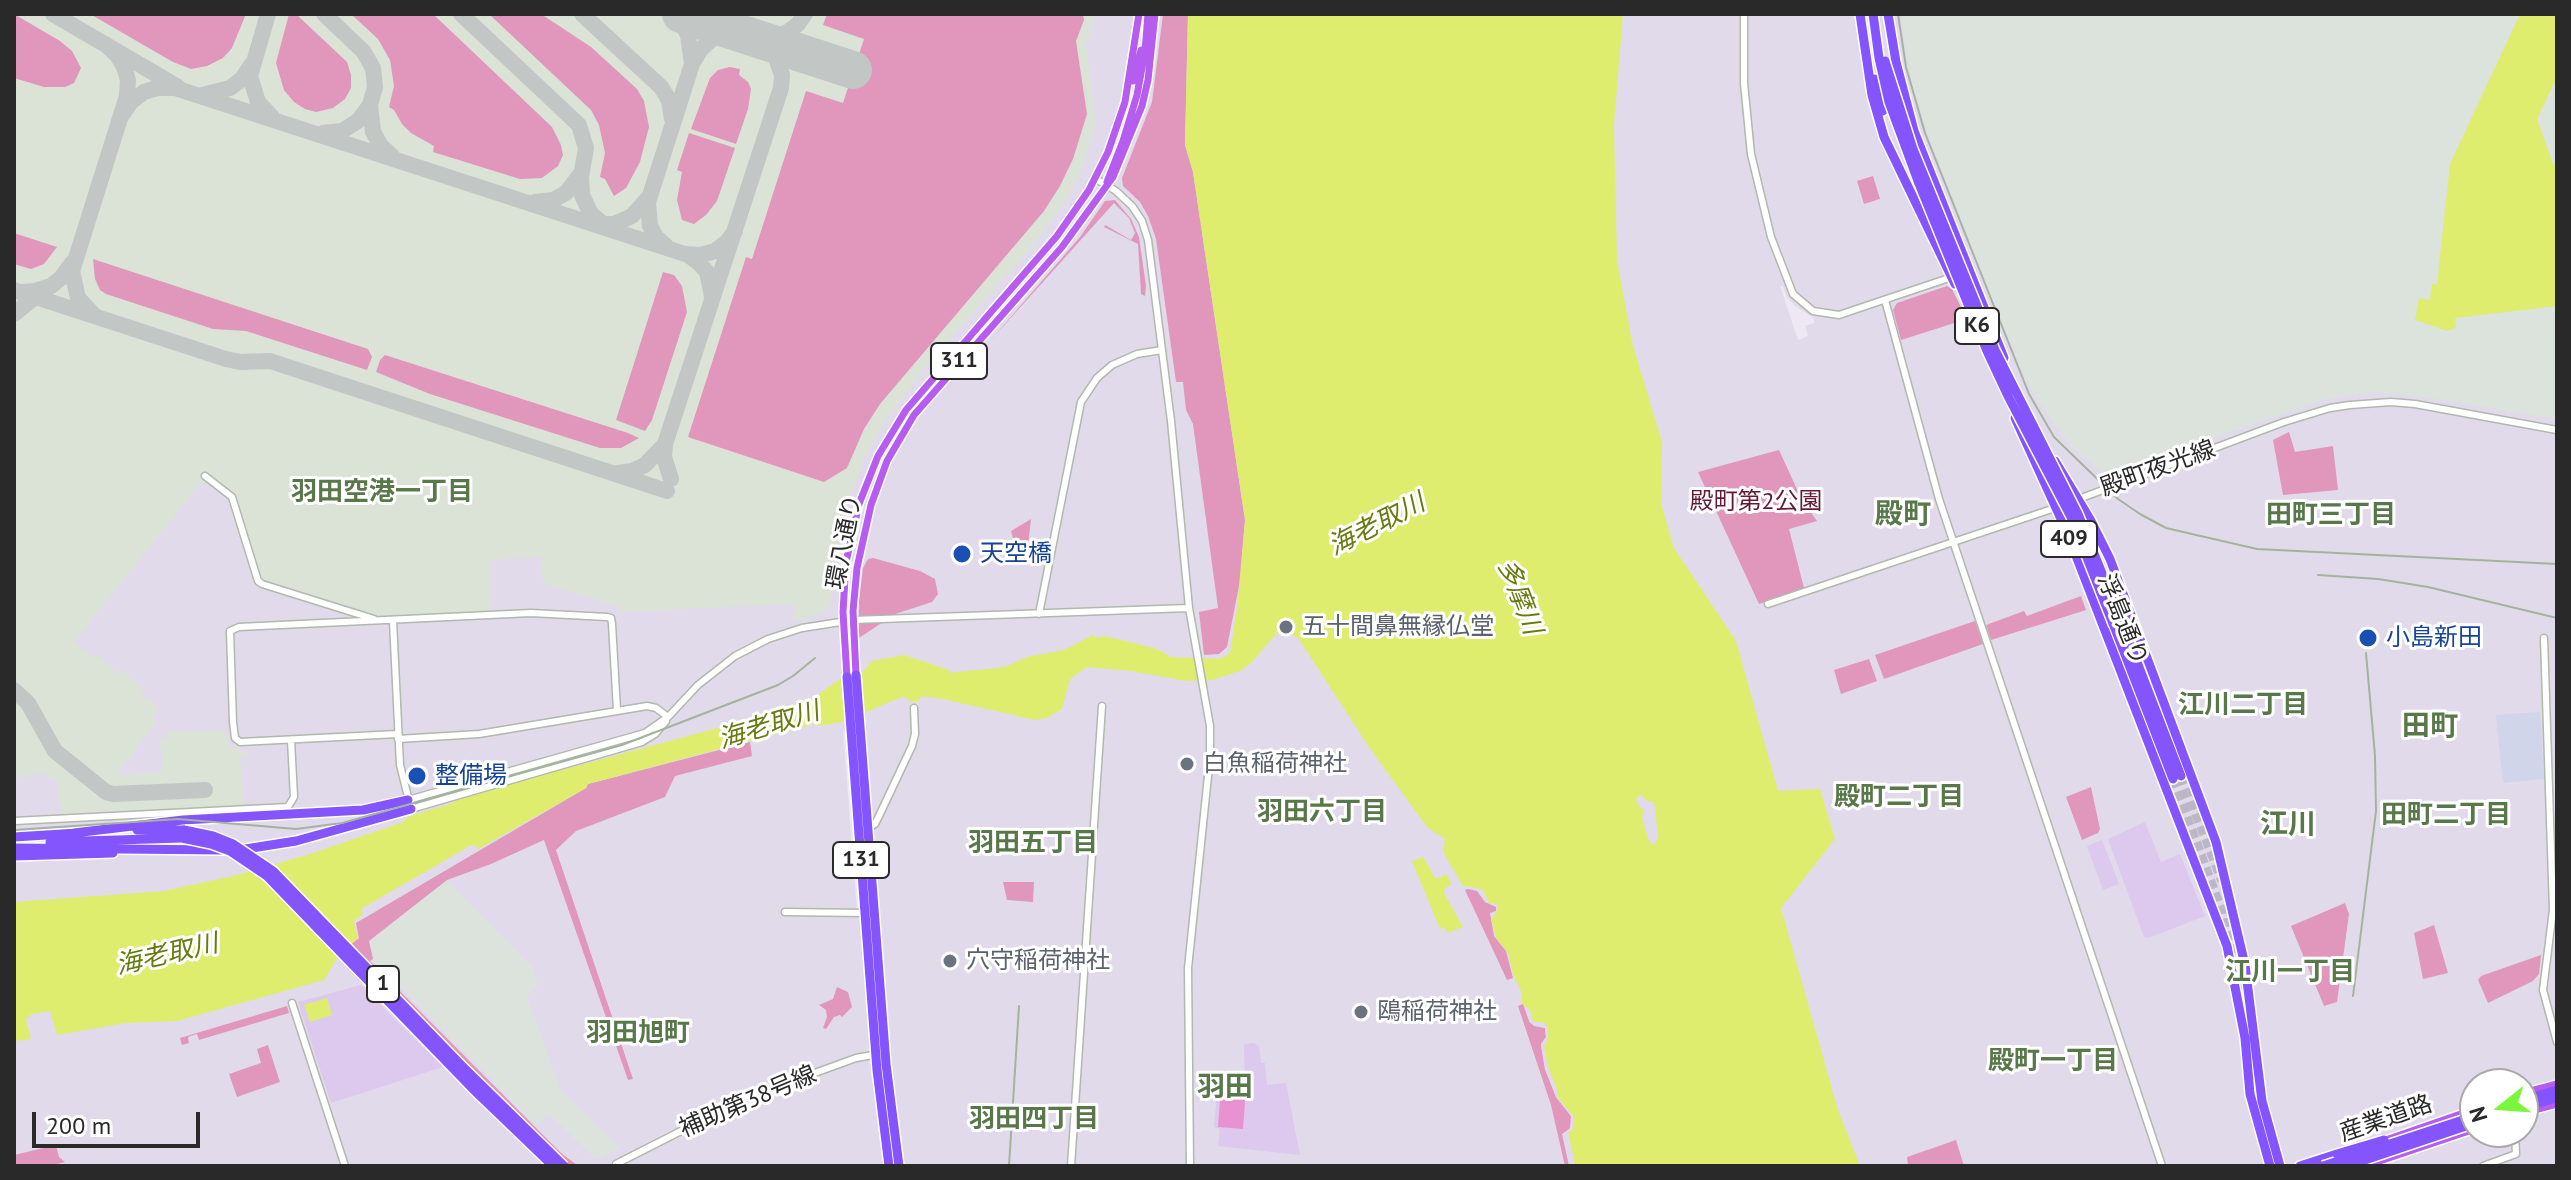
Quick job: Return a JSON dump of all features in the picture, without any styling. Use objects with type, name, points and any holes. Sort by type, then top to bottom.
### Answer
[{"type":"highway","points":[[1862,14],[1877,89],[1909,191]]},
{"type":"highway","name":"浮島通り","points":[[1862,14],[1867,73],[1888,147],[1952,277],[2056,507],[2227,946],[2245,1038],[2250,1094],[2270,1166]]},
{"type":"highway","name":"浮島通り","points":[[1881,14],[1914,131],[1969,271],[2020,396],[2110,559],[2221,859],[2245,965],[2262,1101],[2280,1166]]},
{"type":"highway","name":"K6","points":[[1881,14],[1887,67],[1913,149],[2005,373],[2090,539],[2177,777]]},
{"type":"highway","name":"環八通り","points":[[851,676],[889,1166]]},
{"type":"highway","points":[[74,833],[183,820],[363,810],[409,804]]},
{"type":"highway","points":[[14,846],[239,850],[280,845],[409,804]]},
{"type":"highway","name":"1","points":[[14,837],[74,833],[183,834],[233,844],[273,871],[564,1166]]},
{"type":"highway","name":"1","points":[[14,846],[183,834],[230,851],[267,876],[476,1092],[553,1166]]},
{"type":"highway","points":[[14,856],[169,850]]},
{"type":"highway","name":"環八通り","points":[[881,1053],[899,1166]]},
{"type":"highway","points":[[2323,1166],[2459,1121]]},
{"type":"highway","points":[[2300,1166],[2369,1144],[2451,1124]]},
{"type":"highway","points":[[2355,1165],[2459,1131]]},
{"type":"main road","name":"環八通り","points":[[851,676],[843,621],[846,562],[854,521],[868,479],[891,434],[938,371],[1057,236],[1096,179],[1125,102],[1139,14]]},
{"type":"main road","points":[[1125,102],[1135,74],[1148,14]]},
{"type":"main road","points":[[1106,185],[1137,95],[1148,14]]},
{"type":"main road","name":"環八通り","points":[[851,676],[857,568],[878,482],[914,415],[1071,237],[1119,166],[1142,106],[1155,14]]},
{"type":"main road","name":"産業道路","points":[[2310,1166],[2459,1115]]},
{"type":"street","points":[[1744,14],[1744,83],[1751,154],[1764,212],[1788,287],[1805,307],[1830,316],[1845,314],[1969,271]]},
{"type":"street","points":[[1096,179],[1132,206],[1145,231],[1162,350],[1189,608],[1209,718],[1211,745],[1188,968],[1190,1166]]},
{"type":"street","points":[[1885,300],[1930,472],[2162,1166]]},
{"type":"street","points":[[1039,614],[1081,402],[1097,378],[1117,362],[1137,354],[1162,350]]},
{"type":"street","name":"殿町夜光線","points":[[1768,604],[2056,507],[2307,414],[2350,405],[2391,402],[2557,430]]},
{"type":"street","points":[[205,476],[232,497],[258,581],[381,621]]},
{"type":"street","points":[[393,621],[401,772],[409,804],[642,742],[660,730],[698,685],[749,648],[793,631],[853,620],[1189,608]]},
{"type":"street","points":[[617,710],[611,618],[531,613],[239,627],[230,631],[235,738],[240,742],[479,734],[650,706],[668,717]]},
{"type":"street","points":[[2544,638],[2553,925],[2543,990],[2557,1042]]},
{"type":"street","points":[[1071,1166],[1102,706]]},
{"type":"street","points":[[863,828],[875,824],[912,746],[914,708]]},
{"type":"street","points":[[14,821],[288,807],[294,797],[291,740]]},
{"type":"street","points":[[2549,783],[2557,784]]},
{"type":"street","points":[[785,912],[870,913]]},
{"type":"street","points":[[292,1003],[345,1166]]},
{"type":"street","name":"補助第38号線","points":[[616,1164],[746,1098],[856,1058],[881,1053]]},
{"type":"street","points":[[2483,1166],[2516,1154],[2516,1148]]},
{"type":"shaded area","points":[[14,14],[1096,14],[1086,44],[1096,125],[1078,178],[1066,200],[1036,242],[928,364],[883,424],[864,458],[843,517],[833,569],[830,609],[795,622],[793,604],[620,612],[620,607],[543,583],[541,557],[489,562],[490,611],[376,617],[261,578],[237,503],[239,498],[210,475],[204,484],[201,482],[74,642],[94,658],[98,655],[117,673],[122,671],[144,690],[141,695],[159,709],[152,718],[156,722],[116,775],[160,773],[160,738],[168,738],[168,732],[223,730],[224,735],[228,736],[229,748],[240,747],[240,752],[247,752],[248,756],[240,757],[243,805],[61,814],[56,778],[48,779],[46,773],[14,778]]},
{"type":"shaded area","points":[[1900,14],[2520,14],[2450,164],[2437,284],[2433,284],[2432,300],[2421,322],[2447,331],[2454,318],[2557,306],[2557,419],[2423,397],[2370,392],[2323,400],[2105,475],[2072,446],[2032,391],[1999,317],[1925,126],[1912,83]]},
{"type":"shaded area","points":[[2557,77],[2557,166],[2553,164],[2537,119]]},
{"type":"shaded area","points":[[1780,286],[1795,306],[1814,318],[1814,323],[1805,326],[1808,336],[1798,340]]},
{"type":"shaded area","points":[[2540,712],[2544,779],[2503,783],[2496,715]]},
{"type":"shaded area","points":[[843,729],[847,736],[861,906],[857,911]]},
{"type":"shaded area","points":[[2145,822],[2161,862],[2180,854],[2205,916],[2148,938],[2144,937],[2108,839]]},
{"type":"shaded area","points":[[2102,840],[2119,884],[2103,890],[2087,846]]},
{"type":"shaded area","points":[[447,880],[531,966],[538,985],[527,996],[560,1089],[620,1148],[596,1159],[549,1114],[536,1126],[373,959],[369,941]]},
{"type":"shaded area","points":[[361,985],[443,1067],[331,1103],[298,1002]]},
{"type":"shaded area","points":[[1244,1044],[1259,1046],[1261,1063],[1265,1063],[1267,1085],[1286,1083],[1300,1155],[1218,1146],[1220,1129],[1214,1127],[1218,1082],[1245,1082]]},
{"type":"shaded area","points":[[1221,1086],[1246,1088],[1243,1129],[1218,1127]]},
{"type":"green space","points":[[14,14],[72,51],[81,68],[74,83],[65,87],[44,87],[14,78]]},
{"type":"green space","points":[[90,14],[246,14],[232,48],[223,58],[191,69],[173,62]]},
{"type":"green space","points":[[289,14],[296,14],[347,62],[351,88],[345,99],[333,108],[316,112],[305,109],[284,90],[276,63]]},
{"type":"green space","points":[[351,14],[433,14],[552,127],[563,155],[558,166],[542,178],[520,179],[433,152],[434,146],[411,133],[389,107],[394,86],[390,60],[378,39]]},
{"type":"green space","points":[[489,14],[541,14],[591,47],[637,89],[644,101],[649,127],[640,162],[626,188],[614,196],[605,179],[600,177],[605,153],[599,125],[591,110]]},
{"type":"green space","points":[[827,14],[1083,14],[1084,20],[1076,41],[1087,114],[1073,159],[1044,211],[880,404],[864,429],[847,468],[824,482],[688,437],[746,257],[752,259],[806,91],[843,103],[864,39],[823,25]]},
{"type":"green space","points":[[1163,14],[1188,14],[1185,145],[1193,172],[1245,520],[1240,581],[1227,647],[1219,654],[1204,655],[1199,612],[1218,608],[1193,424],[1186,410],[1183,382],[1176,382],[1156,239],[1148,216],[1140,202],[1123,186],[1122,178],[1152,102]]},
{"type":"green space","points":[[730,67],[740,69],[739,75],[751,89],[736,144],[691,129],[710,78],[718,70]]},
{"type":"green space","points":[[689,133],[735,148],[717,201],[694,224],[682,220],[677,200],[682,172],[677,170]]},
{"type":"green space","points":[[1873,176],[1880,199],[1864,204],[1857,181]]},
{"type":"green space","points":[[1115,200],[1131,219],[1139,237],[1145,296],[1141,294],[1138,244],[1104,227],[1131,240],[1135,233],[1129,218],[1114,203],[989,342],[1080,237],[1105,201]]},
{"type":"green space","points":[[14,233],[57,247],[44,264],[31,269],[14,264]]},
{"type":"green space","points":[[93,259],[368,349],[372,357],[367,370],[246,331],[213,329],[106,294],[100,290],[95,279]]},
{"type":"green space","points":[[663,272],[674,275],[682,286],[687,312],[652,420],[645,431],[616,420]]},
{"type":"green space","points":[[1947,286],[1952,289],[1967,319],[1901,340],[1893,310],[1897,303]]},
{"type":"green space","points":[[385,355],[639,438],[621,448],[600,448],[430,394],[376,372]]},
{"type":"green space","points":[[2289,432],[2295,452],[2333,446],[2338,490],[2283,495],[2273,440]]},
{"type":"green space","name":"殿町第2公園","points":[[1779,450],[1801,498],[1817,521],[1789,529],[1804,588],[1759,604],[1698,472]]},
{"type":"green space","points":[[1031,519],[1028,546],[1017,552],[1011,531]]},
{"type":"green space","points":[[868,559],[920,571],[935,579],[938,594],[932,602],[895,614],[859,638],[863,568]]},
{"type":"green space","points":[[2081,596],[2086,610],[1991,640],[1986,625],[2024,611],[2027,616]]},
{"type":"green space","points":[[1975,621],[1983,644],[1884,679],[1875,655]]},
{"type":"green space","points":[[1869,659],[1877,681],[1841,694],[1834,670]]},
{"type":"green space","points":[[750,742],[752,756],[675,776],[665,797],[576,831],[556,850],[633,1079],[628,1080],[544,840],[447,880],[369,941],[373,959],[370,961],[560,1152],[578,1166],[565,1166],[347,947],[359,938],[356,923],[586,788],[588,784]]},
{"type":"green space","points":[[2091,787],[2100,829],[2082,840],[2066,797]]},
{"type":"green space","points":[[1003,882],[1034,882],[1033,902],[1007,900]]},
{"type":"green space","points":[[1465,890],[1477,891],[1485,902],[1496,907],[1496,911],[1490,913],[1494,936],[1506,951],[1513,978],[1507,980]]},
{"type":"green space","points":[[2345,903],[2349,914],[2337,1002],[2324,1006],[2291,926]]},
{"type":"green space","points":[[2434,925],[2448,973],[2423,979],[2414,933]]},
{"type":"green space","points":[[2541,955],[2539,974],[2533,981],[2488,1003],[2478,980],[2481,976]]},
{"type":"green space","points":[[837,987],[848,992],[852,1007],[842,1017],[834,1017],[826,1029],[823,1028],[826,1010],[819,1005],[833,999]]},
{"type":"green space","points":[[1523,1004],[1529,1021],[1534,1026],[1545,1028],[1546,1037],[1541,1045],[1545,1069],[1556,1097],[1571,1116],[1570,1129],[1562,1134],[1569,1166],[1565,1166],[1551,1105],[1518,1006]]},
{"type":"green space","points":[[287,1006],[289,1013],[199,1040],[197,1034],[188,1037],[189,1043],[182,1045],[180,1038]]},
{"type":"green space","points":[[268,1045],[280,1082],[237,1097],[229,1074],[261,1063],[257,1049]]},
{"type":"green space","points":[[1956,1140],[1964,1166],[1908,1166],[1907,1157]]},
{"type":"green space","points":[[56,1145],[59,1157],[65,1162],[48,1166],[14,1166],[14,1155]]},
{"type":"water","points":[[1188,14],[1623,14],[1614,125],[1617,260],[1632,342],[1662,442],[1661,504],[1674,548],[1736,641],[1778,791],[1820,789],[1835,839],[1781,908],[1838,1110],[1860,1166],[1575,1166],[1568,1132],[1573,1128],[1573,1116],[1558,1098],[1548,1068],[1544,1046],[1548,1039],[1548,1027],[1543,1022],[1533,1022],[1529,1007],[1522,1003],[1522,993],[1508,953],[1496,938],[1491,919],[1497,912],[1497,904],[1489,903],[1479,888],[1463,886],[1443,852],[1445,839],[1428,828],[1413,808],[1298,638],[1287,631],[1287,626],[1286,631],[1276,634],[1240,671],[1212,680],[1186,681],[1087,667],[1070,679],[1062,709],[1047,718],[1035,720],[943,699],[921,696],[919,701],[910,702],[902,697],[842,722],[819,726],[817,723],[588,784],[586,788],[478,849],[473,844],[361,909],[363,914],[354,921],[358,938],[337,958],[324,980],[177,1021],[126,1023],[57,1035],[50,1011],[31,1014],[26,1020],[31,1039],[14,1041],[14,902],[164,891],[237,875],[403,822],[409,816],[469,795],[803,705],[840,679],[862,673],[872,661],[904,655],[949,670],[949,673],[1005,667],[1027,657],[1064,650],[1093,635],[1095,638],[1105,636],[1157,649],[1171,657],[1220,659],[1230,653],[1245,520],[1193,172],[1185,145]],"holes":[[[1641,795],[1652,801],[1655,807],[1658,838],[1654,845],[1649,842],[1642,817],[1644,810],[1639,807],[1636,798]]]},
{"type":"water","points":[[2520,14],[2557,14],[2557,77],[2537,119],[2553,164],[2557,166],[2557,306],[2455,318],[2456,328],[2447,331],[2415,320],[2419,298],[2432,300],[2432,284],[2437,284],[2450,164]]},
{"type":"water","points":[[1423,857],[1435,878],[1446,874],[1452,884],[1445,888],[1444,893],[1463,927],[1447,933],[1444,927],[1440,929],[1412,861]]},
{"type":"water","points":[[327,998],[332,1015],[310,1022],[304,1005]]},
{"type":"pier","points":[[1529,1007],[1533,1022],[1543,1022],[1548,1027],[1548,1039],[1544,1046],[1548,1068],[1558,1098],[1573,1116],[1573,1128],[1568,1133],[1575,1166],[1571,1166],[1564,1133],[1571,1127],[1571,1116],[1556,1097],[1545,1069],[1541,1044],[1546,1037],[1545,1028],[1530,1023],[1526,1008]]},
{"type":"taxiway","points":[[53,14],[178,87]]},
{"type":"taxiway","points":[[268,14],[250,76],[258,102],[272,117]]},
{"type":"taxiway","points":[[323,133],[342,131],[358,121],[370,105],[375,87],[373,68],[363,51],[324,14]]},
{"type":"taxiway","points":[[461,14],[579,125],[586,148],[581,177],[582,195],[591,214],[603,224]]},
{"type":"taxiway","points":[[582,14],[661,87],[669,100],[672,119]]},
{"type":"taxiway","points":[[672,14],[680,20],[688,35],[692,63]]},
{"type":"taxiway","points":[[721,14],[730,26],[742,34]]},
{"type":"taxiway","points":[[757,38],[788,32],[805,14]]},
{"type":"taxiway","points":[[666,246],[650,226],[648,202],[692,64],[712,39],[742,34]]},
{"type":"taxiway","points":[[671,479],[664,457],[665,444],[781,88],[782,75],[776,58],[770,48],[757,38]]},
{"type":"taxiway","points":[[94,315],[78,298],[72,271],[127,96],[128,80],[117,55],[105,44]]},
{"type":"taxiway","points":[[202,95],[230,88],[242,79],[251,65]]},
{"type":"taxiway","points":[[120,118],[131,102],[144,92],[175,88],[685,254],[701,255],[715,251],[735,231]]},
{"type":"taxiway","points":[[370,105],[373,132],[381,146],[392,156]]},
{"type":"taxiway","points":[[535,202],[553,200],[566,193],[582,172]]},
{"type":"taxiway","points":[[602,224],[614,224],[632,216],[648,198]]},
{"type":"taxiway","points":[[687,254],[707,272],[712,297]]},
{"type":"taxiway","points":[[22,292],[51,286],[72,263]]},
{"type":"taxiway","points":[[14,290],[226,359],[270,361],[667,491]]},
{"type":"taxiway","points":[[14,314],[40,293]]},
{"type":"taxiway","points":[[618,473],[645,465],[665,444]]},
{"type":"taxiway","points":[[14,690],[28,703],[55,751],[106,792],[205,790]]},
{"type":"runway","points":[[681,14],[853,70]]},
{"type":"tunnel","points":[[2181,776],[2222,881]]},
{"type":"tunnel","points":[[2173,779],[2222,911],[2242,1002]]},
{"type":"railway","points":[[1898,14],[1906,67],[1925,133],[2029,394],[2054,437],[2118,499],[2166,528],[2257,549],[2557,564]]},
{"type":"railway","points":[[2318,575],[2378,579],[2428,587],[2557,618]]},
{"type":"railway","points":[[2353,996],[2376,811],[2375,756],[2366,653]]},
{"type":"railway","points":[[14,830],[178,819],[296,829],[342,823],[622,745],[778,685],[815,658]]},
{"type":"railway","points":[[1009,1166],[1019,1006]]},
{"type":"place","name":"天空橋","points":[[962,554]]},
{"type":"place","name":"五十間鼻無縁仏堂","points":[[1286,627]]},
{"type":"place","name":"小島新田","points":[[2368,638]]},
{"type":"place","name":"白魚稲荷神社","points":[[1187,764]]},
{"type":"place","name":"整備場","points":[[417,776]]},
{"type":"place","name":"穴守稲荷神社","points":[[950,961]]},
{"type":"place","name":"鴎稲荷神社","points":[[1361,1012]]},
{"type":"district","name":"羽田空港一丁目","points":[[382,493]]},
{"type":"district","name":"殿町","points":[[1903,515]]},
{"type":"district","name":"田町三丁目","points":[[2331,516]]},
{"type":"district","name":"江川二丁目","points":[[2243,706]]},
{"type":"district","name":"田町","points":[[2430,727]]},
{"type":"district","name":"殿町二丁目","points":[[1899,798]]},
{"type":"district","name":"羽田六丁目","points":[[1322,813]]},
{"type":"district","name":"田町二丁目","points":[[2446,816]]},
{"type":"district","name":"江川","points":[[2288,825]]},
{"type":"district","name":"羽田五丁目","points":[[1033,844]]},
{"type":"district","name":"江川一丁目","points":[[2290,973]]},
{"type":"district","name":"羽田旭町","points":[[638,1034]]},
{"type":"district","name":"殿町一丁目","points":[[2053,1062]]},
{"type":"district","name":"羽田","points":[[1225,1088]]},
{"type":"district","name":"羽田四丁目","points":[[1034,1120]]},
{"type":"water label","name":"海老取川","points":[[1377,525]]},
{"type":"water label","name":"多摩川","points":[[1519,597]]},
{"type":"water label","name":"海老取川","points":[[769,726]]},
{"type":"water label","name":"海老取川","points":[[167,955]]}]
